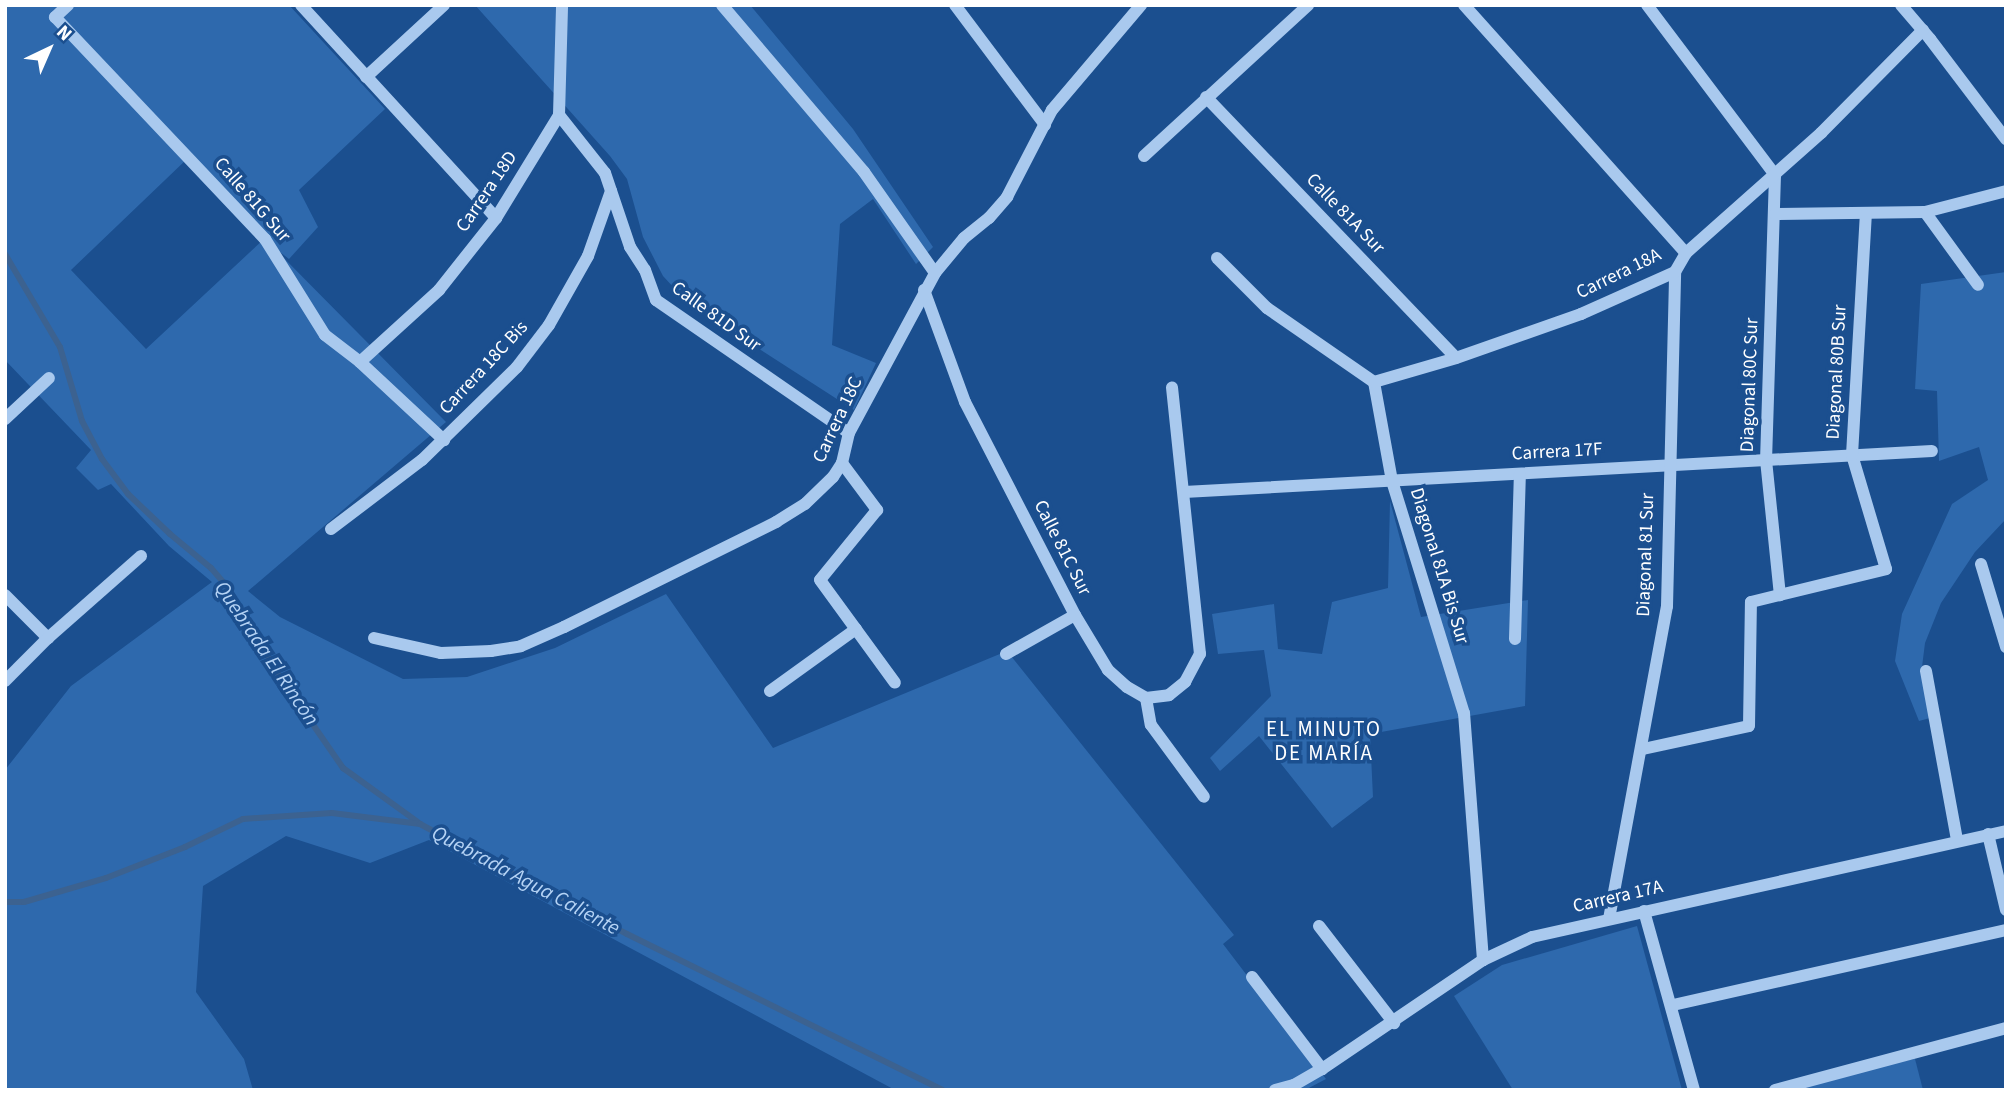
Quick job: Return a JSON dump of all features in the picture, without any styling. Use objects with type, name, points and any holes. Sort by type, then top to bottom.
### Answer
[{"type":"street","name":"Calle 81G Sur","points":[[68,5],[55,17],[264,239],[325,335],[360,362],[444,440]]},
{"type":"street","points":[[301,5],[496,218]]},
{"type":"street","points":[[366,77],[444,5]]},
{"type":"street","name":"Carrera 18D","points":[[360,362],[439,290],[496,218],[559,114],[562,5]]},
{"type":"street","points":[[722,5],[864,172],[935,273]]},
{"type":"street","points":[[955,5],[1045,125]]},
{"type":"street","name":"Carrera 18C","points":[[374,638],[410,648],[459,653],[521,646],[789,515],[820,491],[842,463],[849,433],[923,290],[964,238],[989,218],[1007,197],[1045,125],[1066,93],[1141,5]]},
{"type":"street","points":[[1144,156],[1308,5]]},
{"type":"street","points":[[1464,5],[1686,253]]},
{"type":"street","points":[[1647,5],[1775,175]]},
{"type":"street","points":[[1900,5],[1923,30],[2006,139]]},
{"type":"street","name":"Carrera 18A","points":[[1374,382],[1456,358],[1581,314],[1675,272],[1686,253],[1775,175],[1923,30]]},
{"type":"street","name":"Calle 81A Sur","points":[[1206,97],[1456,358]]},
{"type":"street","name":"Calle 81D Sur","points":[[559,114],[605,173],[630,247],[645,270],[656,300],[849,433]]},
{"type":"street","name":"Diagonal 80C Sur","points":[[1775,175],[1766,460],[1780,595]]},
{"type":"street","name":"Carrera 18C Bis","points":[[331,529],[444,440],[517,367],[549,325],[589,256],[611,191]]},
{"type":"street","points":[[1775,214],[1924,212],[2006,191]]},
{"type":"street","points":[[1924,212],[1978,285]]},
{"type":"street","name":"Diagonal 80B Sur","points":[[1780,595],[1886,569],[1852,455],[1866,214]]},
{"type":"street","points":[[1217,258],[1267,308],[1374,382]]},
{"type":"street","name":"Diagonal 81 Sur","points":[[1609,919],[1643,749],[1667,606],[1668,466],[1675,272]]},
{"type":"street","name":"Calle 81C Sur","points":[[923,290],[965,402],[1075,615],[1108,670],[1127,687],[1146,698]]},
{"type":"street","points":[[5,419],[49,379]]},
{"type":"street","name":"Diagonal 81A Bis Sur","points":[[1374,382],[1392,481],[1464,713],[1483,960]]},
{"type":"street","points":[[1172,387],[1200,646],[1198,661],[1185,682],[1169,695],[1146,698],[1151,725],[1204,797]]},
{"type":"street","name":"Carrera 17F","points":[[1184,492],[1932,451]]},
{"type":"street","points":[[842,463],[877,510],[820,580],[895,683]]},
{"type":"street","points":[[1515,639],[1520,474]]},
{"type":"street","points":[[5,681],[48,638],[141,556]]},
{"type":"street","points":[[1981,564],[2006,647]]},
{"type":"street","points":[[5,595],[48,638]]},
{"type":"street","points":[[1643,749],[1749,726],[1751,602],[1780,595]]},
{"type":"street","points":[[1006,654],[1075,615]]},
{"type":"street","points":[[770,691],[856,629]]},
{"type":"street","points":[[1926,671],[1956,840]]},
{"type":"street","name":"Carrera 17A","points":[[1275,1090],[1294,1084],[1322,1069],[1394,1023],[1483,960],[1532,937],[1956,840],[2006,831]]},
{"type":"street","points":[[1988,834],[2006,910]]},
{"type":"street","points":[[1644,911],[1694,1090]]},
{"type":"street","points":[[1319,926],[1394,1023]]},
{"type":"street","points":[[1672,1005],[2006,930]]},
{"type":"street","points":[[1252,977],[1322,1069]]},
{"type":"street","points":[[1775,1090],[2006,1028]]},
{"type":"shaded area","points":[[5,5],[289,5],[385,109],[299,190],[318,227],[289,259],[272,246],[446,422],[248,591],[280,617],[403,679],[467,677],[555,648],[666,594],[773,748],[1007,651],[1234,935],[1223,944],[1326,1079],[1305,1090],[895,1090],[429,840],[370,863],[286,836],[203,886],[196,992],[244,1059],[253,1090],[5,1090],[5,770],[71,686],[212,582],[169,546],[111,484],[98,490],[76,468],[91,450],[5,360]],"holes":[[[188,158],[264,239],[146,349],[71,270]]]},
{"type":"shaded area","points":[[475,5],[750,5],[853,129],[933,247],[916,264],[873,199],[840,224],[832,345],[876,363],[854,410],[688,303],[663,276],[643,237],[627,179],[610,156]]},
{"type":"shaded area","points":[[2006,272],[2006,519],[1975,552],[1941,603],[1925,643],[1922,667],[1930,718],[1919,721],[1895,661],[1902,614],[1952,504],[1988,480],[1979,447],[1939,461],[1937,391],[1915,389],[1921,284]]},
{"type":"shaded area","points":[[1390,501],[1421,617],[1528,600],[1525,706],[1370,734],[1373,797],[1332,828],[1259,736],[1220,771],[1210,758],[1271,696],[1264,650],[1218,654],[1212,614],[1274,604],[1278,649],[1322,654],[1332,602],[1388,588]]},
{"type":"shaded area","points":[[1637,926],[1682,1090],[1513,1090],[1454,996],[1502,965]]},
{"type":"shaded area","points":[[1915,1059],[1923,1090],[1757,1090]]},
{"type":"waterway","name":"Quebrada El Rincón","points":[[5,254],[60,347],[82,421],[102,459],[128,494],[211,568],[226,585],[280,677],[343,768],[418,822]]},
{"type":"waterway","name":"Quebrada Agua Caliente","points":[[5,902],[24,902],[106,878],[185,847],[243,819],[332,813],[420,824],[627,934],[943,1090]]},
{"type":"district","name":"EL MINUTO DE MARÍA","points":[[1324,741]]}]
